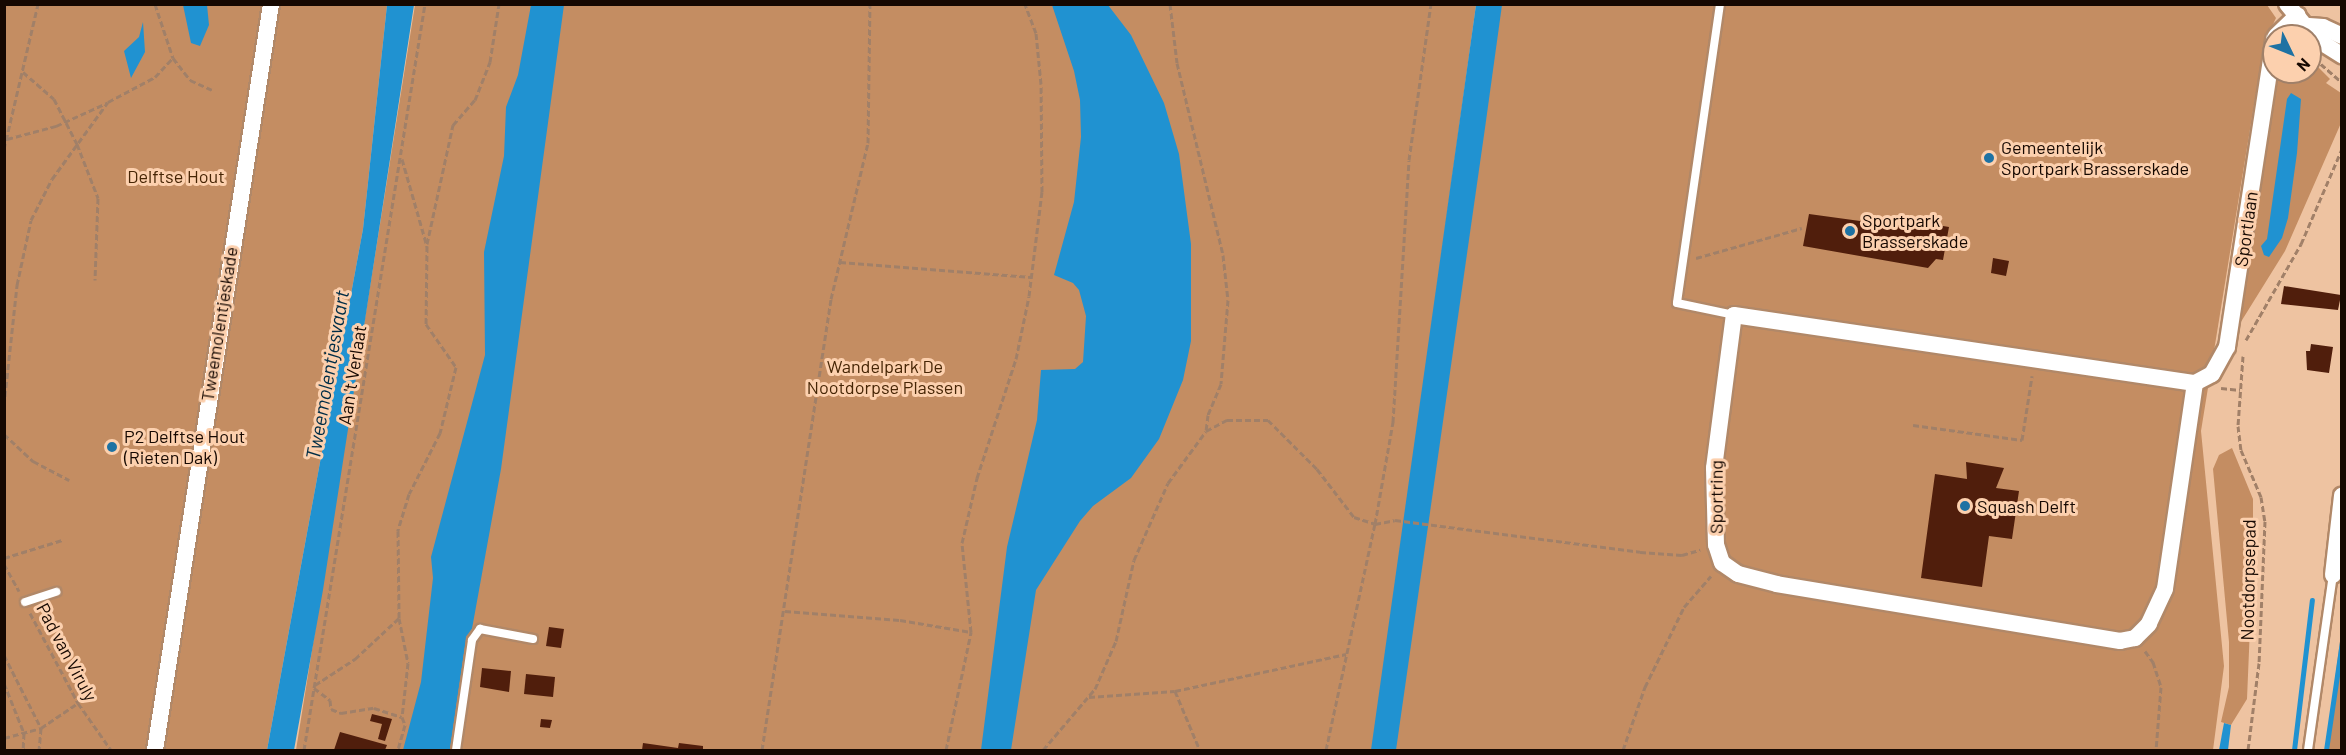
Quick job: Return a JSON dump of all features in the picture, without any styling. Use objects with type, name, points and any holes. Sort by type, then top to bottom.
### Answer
[{"type":"street","name":"Tweemolentjeskade","points":[[154,750],[271,4]]},
{"type":"street","points":[[2299,20],[2323,27],[2342,36]]},
{"type":"street","points":[[2299,20],[2316,39],[2342,56]]},
{"type":"street","name":"Sportlaan","points":[[2200,380],[2216,370],[2227,347],[2269,84]]},
{"type":"street","points":[[1722,563],[1738,574],[1777,585],[2120,641],[2134,638],[2149,624],[2165,589],[2200,380],[2035,359],[1734,315]]},
{"type":"street","name":"Sportring","points":[[1722,563],[1716,545],[1714,468],[1734,315]]},
{"type":"street","points":[[2333,575],[2342,496]]},
{"type":"lane","points":[[1720,4],[1677,303],[1734,315]]},
{"type":"lane","points":[[2308,750],[2333,575]]},
{"type":"lane","points":[[25,602],[56,592]]},
{"type":"lane","points":[[456,750],[472,640],[480,629],[533,639]]},
{"type":"path","points":[[4,149],[38,4]]},
{"type":"path","points":[[155,4],[173,58],[190,80],[212,90]]},
{"type":"path","name":"Aan 't Verlaat","points":[[304,750],[402,158],[425,4]]},
{"type":"path","points":[[398,750],[405,725],[402,717],[408,663],[399,618],[398,531],[410,494],[440,433],[456,367],[426,324],[427,246],[453,126],[474,100],[490,62],[499,4]]},
{"type":"path","points":[[762,750],[785,611],[793,530],[840,262],[867,143],[870,4]]},
{"type":"path","points":[[946,750],[971,632],[962,543],[978,478],[1016,359],[1031,277],[1042,192],[1041,84],[1036,33],[1025,4]]},
{"type":"path","points":[[1043,750],[1089,697],[1116,641],[1134,560],[1168,483],[1206,430],[1208,415],[1221,384],[1228,300],[1223,255],[1177,63],[1170,4]]},
{"type":"path","points":[[1326,750],[1375,524],[1393,422],[1409,160],[1431,4]]},
{"type":"path","points":[[7,139],[66,121],[108,102],[154,77],[173,58]]},
{"type":"path","points":[[2322,65],[2335,80],[2342,81]]},
{"type":"path","points":[[23,72],[54,99],[77,144],[98,198],[95,279]]},
{"type":"path","points":[[4,405],[17,285],[31,220],[52,179],[108,102]]},
{"type":"path","name":"Nootdorpsepad","points":[[2248,750],[2259,663],[2265,521],[2261,497],[2241,450],[2238,426],[2243,348],[2253,324],[2301,244],[2342,149]]},
{"type":"path","points":[[402,158],[427,246]]},
{"type":"path","points":[[1683,262],[1802,228]]},
{"type":"path","points":[[840,262],[1031,277]]},
{"type":"path","points":[[1913,425],[2022,440],[2035,359]]},
{"type":"path","points":[[1206,430],[1227,420],[1268,420],[1317,469],[1354,517],[1375,524],[1395,520],[1640,552],[1682,555],[1716,545]]},
{"type":"path","points":[[4,434],[33,461],[69,480]]},
{"type":"path","points":[[4,558],[62,540]]},
{"type":"path","points":[[1623,750],[1645,687],[1684,607],[1722,563]]},
{"type":"path","name":"Pad van Viruly","points":[[4,564],[78,703],[111,750]]},
{"type":"path","points":[[785,611],[900,620],[971,632]]},
{"type":"path","points":[[399,618],[355,659],[314,686],[330,700],[331,709],[342,713],[374,708],[402,717]]},
{"type":"path","points":[[2134,638],[2153,663],[2161,687],[2156,750]]},
{"type":"path","points":[[1089,697],[1175,691],[1346,654]]},
{"type":"path","points":[[4,655],[41,728],[39,750]]},
{"type":"path","points":[[4,683],[24,733],[23,750]]},
{"type":"path","points":[[1175,691],[1199,748]]},
{"type":"path","points":[[4,738],[41,728],[78,703]]},
{"type":"path","points":[[955,750],[972,748],[997,750]]},
{"type":"green space","name":"Delftse Hout","points":[[4,5],[387,5],[363,229],[267,750],[5,750]]},
{"type":"green space","name":"Wandelpark De Nootdorpse Plassen","points":[[415,5],[1476,5],[1373,750],[296,750]]},
{"type":"green space","name":"Sportpark Brasserskade","points":[[1499,5],[2267,5],[2276,18],[2273,24],[2262,24],[2262,55],[2201,431],[2224,666],[2213,750],[1394,750]]},
{"type":"green space","points":[[2322,71],[2330,79],[2326,83],[2341,93],[2341,123],[2285,251],[2234,333],[2251,256],[2275,84],[2322,84]]},
{"type":"green space","points":[[2232,448],[2253,499],[2253,555],[2247,699],[2231,725],[2221,722],[2229,687],[2229,642],[2213,469],[2219,455]]},
{"type":"green space","points":[[2341,633],[2341,750],[2326,750]]},
{"type":"water","points":[[183,5],[207,5],[209,25],[200,46],[191,43]]},
{"type":"water","points":[[387,5],[414,5],[323,590],[294,750],[267,750],[363,229]]},
{"type":"water","points":[[531,5],[564,5],[501,469],[450,750],[403,750],[421,682],[433,578],[431,557],[485,355],[484,252],[504,156],[506,107],[518,75]]},
{"type":"water","points":[[1052,5],[1108,5],[1131,35],[1164,103],[1179,154],[1191,244],[1191,341],[1183,380],[1159,439],[1131,478],[1093,506],[1080,521],[1036,590],[1011,750],[981,750],[1007,547],[1037,420],[1041,370],[1075,369],[1083,362],[1086,316],[1079,290],[1073,283],[1054,275],[1074,202],[1081,137],[1080,100],[1074,71]]},
{"type":"water","points":[[1476,5],[1502,5],[1485,128],[1396,750],[1371,750]]},
{"type":"water","points":[[143,22],[145,52],[131,78],[124,51],[139,37]]},
{"type":"water","points":[[2291,93],[2301,99],[2297,153],[2288,218],[2282,238],[2269,257],[2264,255],[2261,246],[2267,239],[2287,99]]},
{"type":"water","points":[[2224,723],[2231,725],[2228,750],[2219,750]]},
{"type":"building","points":[[1809,214],[1882,224],[1884,216],[1949,227],[1943,260],[1936,259],[1928,268],[1803,246]]},
{"type":"building","points":[[1993,258],[2009,261],[2006,276],[1991,273]]},
{"type":"building","points":[[2284,286],[2341,295],[2338,310],[2281,304]]},
{"type":"building","points":[[2311,344],[2333,347],[2329,373],[2307,370],[2306,351],[2310,351]]},
{"type":"building","points":[[1966,462],[2004,468],[1996,488],[2019,491],[2012,539],[1989,536],[1982,587],[1921,578],[1935,474],[1967,479]]},
{"type":"building","points":[[549,627],[564,629],[561,648],[546,646]]},
{"type":"building","points":[[482,668],[511,671],[509,692],[480,687]]},
{"type":"building","points":[[526,674],[555,677],[553,697],[524,694]]},
{"type":"building","points":[[372,714],[392,719],[385,741],[378,739],[382,724],[370,721]]},
{"type":"building","points":[[541,719],[552,720],[550,728],[540,727]]},
{"type":"building","points":[[340,732],[387,745],[385,750],[334,750]]},
{"type":"building","points":[[643,743],[678,748],[679,743],[703,746],[703,750],[642,750]]},
{"type":"waterway","points":[[2294,750],[2312,600]]},
{"type":"waterway","points":[[2326,750],[2342,641]]},
{"type":"place","name":"Gemeentelijk Sportpark Brasserskade","points":[[1989,158]]},
{"type":"place","name":"Sportpark Brasserskade","points":[[1850,231]]},
{"type":"place","name":"P2 Delftse Hout (Rieten Dak)","points":[[112,447]]},
{"type":"place","name":"Squash Delft","points":[[1965,506]]},
{"type":"water label","name":"Tweemolentjesvaart","points":[[327,375]]}]
